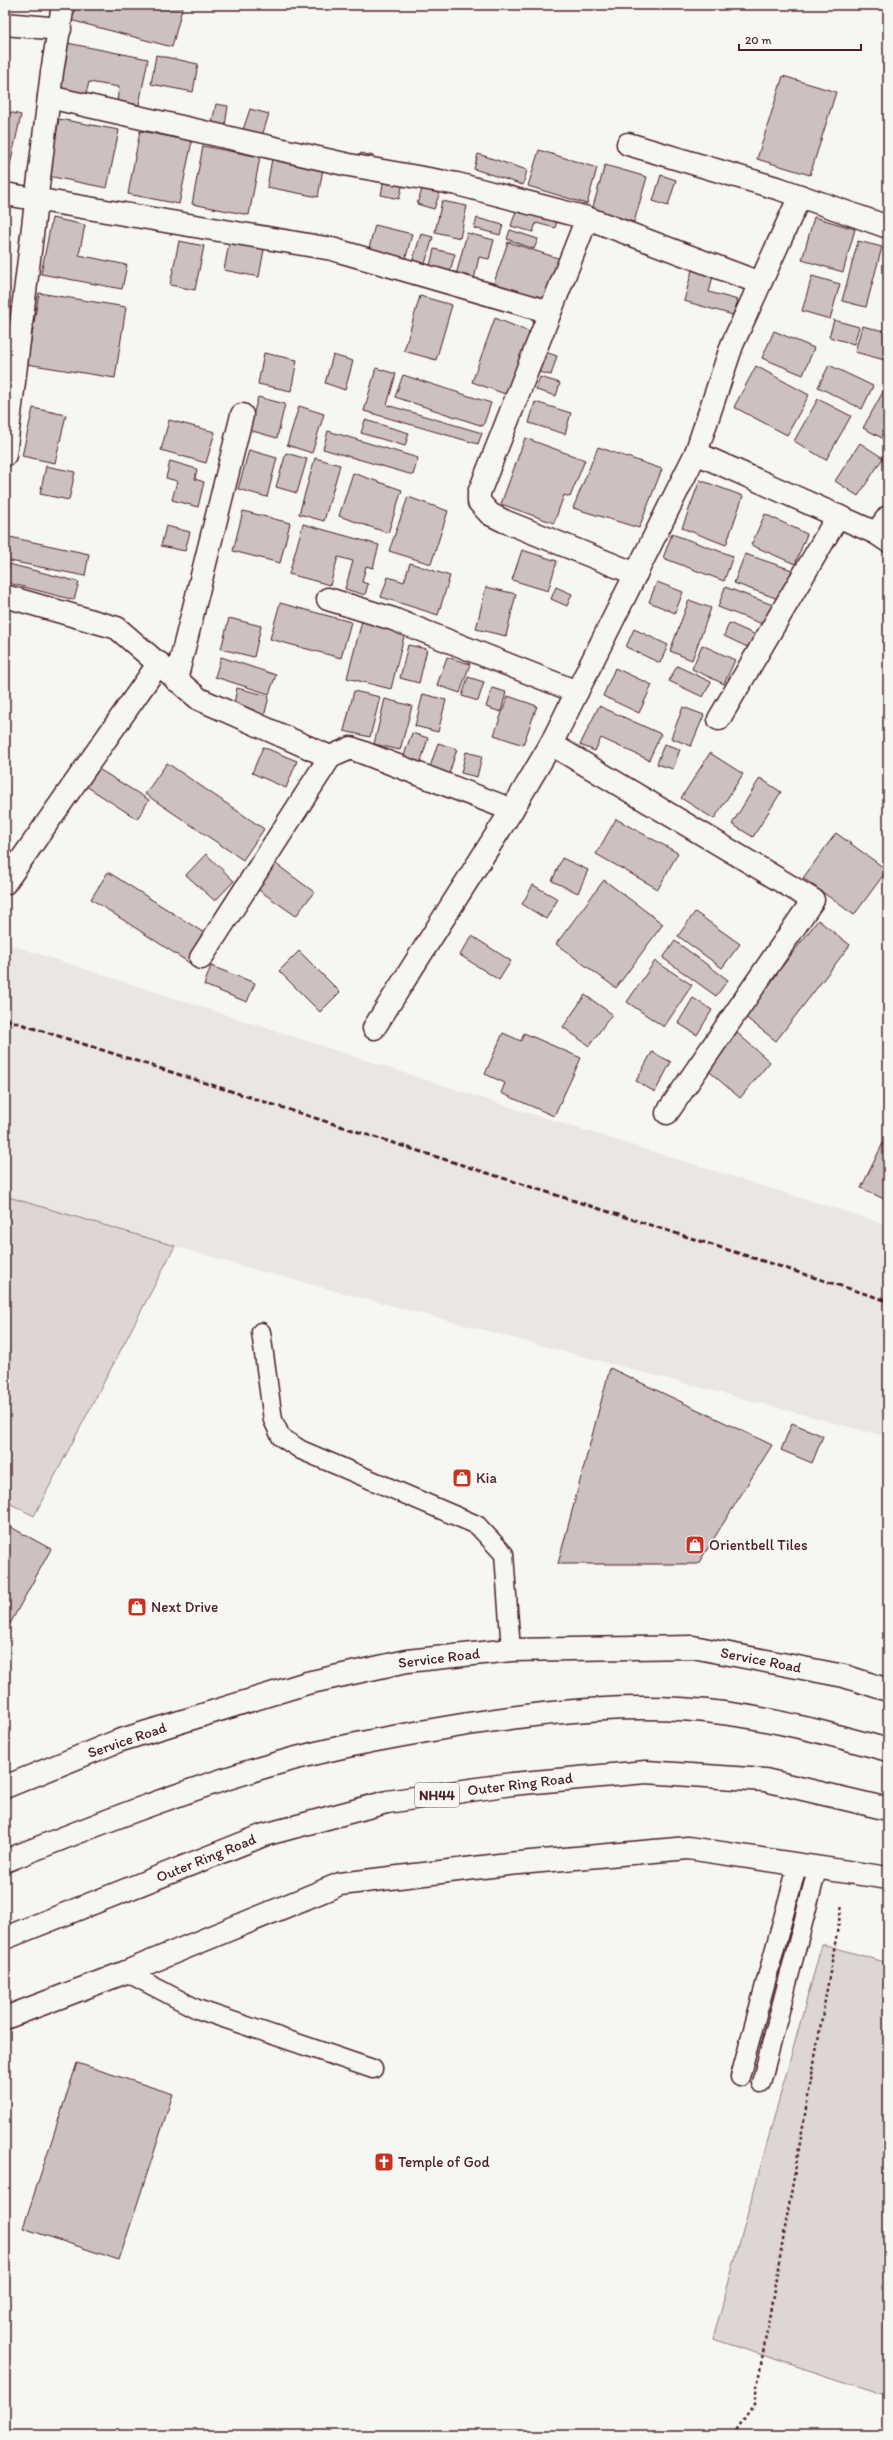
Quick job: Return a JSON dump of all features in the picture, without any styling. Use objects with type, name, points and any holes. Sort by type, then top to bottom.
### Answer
[{"type":"main road","points":[[5,455],[10,368],[36,198],[49,97],[64,5]]},
{"type":"main road","points":[[5,24],[60,29]]},
{"type":"main road","points":[[49,97],[350,166],[457,184],[587,218],[760,283]]},
{"type":"main road","points":[[628,144],[800,196],[888,227]]},
{"type":"main road","points":[[5,194],[36,198],[332,250],[550,312]]},
{"type":"main road","points":[[374,1028],[512,810],[551,744],[696,453],[732,345],[800,196]]},
{"type":"main road","points":[[587,218],[479,493],[479,502],[490,514],[504,521],[636,574]]},
{"type":"main road","points":[[176,680],[242,415]]},
{"type":"main road","points":[[696,453],[838,516],[884,530]]},
{"type":"main road","points":[[719,719],[838,516]]},
{"type":"main road","points":[[5,596],[117,628],[199,699],[330,757]]},
{"type":"main road","points":[[328,599],[393,619],[577,692]]},
{"type":"main road","points":[[5,883],[159,663]]},
{"type":"main road","points":[[551,744],[813,900],[667,1113]]},
{"type":"main road","points":[[201,958],[330,757],[351,748],[512,810]]},
{"type":"main road","name":"Service Road","points":[[5,1787],[118,1741],[307,1683],[407,1661],[511,1650],[693,1647],[844,1676],[888,1690]]},
{"type":"main road","points":[[5,1861],[112,1818],[272,1765],[394,1736],[520,1716],[623,1708],[722,1713],[821,1732],[888,1750]]},
{"type":"main road","name":"Outer Ring Road","points":[[5,1938],[264,1835],[395,1801],[512,1784],[646,1772],[765,1780],[888,1809]]},
{"type":"main road","points":[[5,2018],[126,1972],[340,1884],[508,1864],[688,1848],[848,1870],[888,1878]]},
{"type":"lane","points":[[261,1332],[273,1420],[281,1437],[301,1450],[477,1526],[504,1554],[511,1650]]},
{"type":"lane","points":[[740,2077],[808,1865]]},
{"type":"lane","points":[[761,2083],[808,1865]]},
{"type":"lane","points":[[126,1972],[197,2008],[372,2069]]},
{"type":"path","points":[[733,2435],[754,2404],[848,1870]]},
{"type":"shaded area","points":[[5,943],[500,1104],[888,1225],[888,1437],[249,1268],[5,1196]]},
{"type":"shaded area","points":[[5,1196],[175,1246],[34,1516],[5,1501]]},
{"type":"shaded area","points":[[822,1944],[888,1963],[888,2396],[713,2339]]},
{"type":"building","points":[[74,5],[183,5],[172,47],[70,20]]},
{"type":"building","points":[[67,43],[148,59],[139,105],[117,101],[119,87],[89,82],[86,94],[58,89]]},
{"type":"building","points":[[156,55],[198,64],[193,92],[151,84]]},
{"type":"building","points":[[783,76],[836,92],[810,175],[757,159]]},
{"type":"building","points":[[216,104],[228,106],[225,126],[212,123]]},
{"type":"building","points":[[250,109],[269,114],[262,136],[243,130]]},
{"type":"building","points":[[5,111],[21,115],[8,174],[5,173]]},
{"type":"building","points":[[59,119],[119,130],[107,188],[48,176]]},
{"type":"building","points":[[140,131],[192,141],[179,204],[128,194]]},
{"type":"building","points":[[203,146],[260,157],[249,215],[192,204]]},
{"type":"building","points":[[539,150],[597,168],[587,204],[528,186]]},
{"type":"building","points":[[273,153],[324,163],[318,197],[267,187]]},
{"type":"building","points":[[361,153],[374,156],[371,166],[358,162]]},
{"type":"building","points":[[478,154],[527,170],[523,185],[474,169]]},
{"type":"building","points":[[605,165],[647,177],[634,222],[592,210]]},
{"type":"building","points":[[385,174],[404,179],[399,199],[381,195]]},
{"type":"building","points":[[661,175],[676,180],[668,206],[653,201]]},
{"type":"building","points":[[425,181],[442,186],[434,209],[417,204]]},
{"type":"building","points":[[442,201],[467,206],[460,238],[435,232]]},
{"type":"building","points":[[518,205],[558,217],[555,228],[536,223],[533,232],[511,226]]},
{"type":"building","points":[[814,217],[855,229],[843,272],[802,260]]},
{"type":"building","points":[[52,218],[85,225],[79,255],[127,265],[122,289],[41,274]]},
{"type":"building","points":[[477,218],[503,225],[500,235],[474,228]]},
{"type":"building","points":[[375,225],[412,234],[405,261],[368,252]]},
{"type":"building","points":[[510,230],[538,239],[534,249],[507,239]]},
{"type":"building","points":[[467,233],[494,240],[489,259],[479,257],[473,284],[455,279]]},
{"type":"building","points":[[421,234],[433,237],[424,267],[412,263]]},
{"type":"building","points":[[230,238],[265,244],[259,277],[224,270]]},
{"type":"building","points":[[179,241],[204,246],[195,290],[170,285]]},
{"type":"building","points":[[858,241],[882,247],[866,307],[842,301]]},
{"type":"building","points":[[508,242],[567,261],[549,307],[491,291]]},
{"type":"building","points":[[434,249],[455,254],[448,278],[428,274]]},
{"type":"building","points":[[692,270],[713,276],[709,292],[738,300],[733,315],[684,301]]},
{"type":"building","points":[[812,276],[840,284],[830,319],[802,311]]},
{"type":"building","points":[[39,293],[126,307],[115,378],[27,364]]},
{"type":"building","points":[[420,296],[452,305],[436,360],[404,351]]},
{"type":"building","points":[[495,318],[532,333],[508,395],[472,382]]},
{"type":"building","points":[[834,320],[859,327],[854,344],[829,337]]},
{"type":"building","points":[[862,326],[888,332],[888,361],[855,352]]},
{"type":"building","points":[[774,331],[814,348],[803,375],[762,358]]},
{"type":"building","points":[[545,352],[557,356],[551,375],[538,372]]},
{"type":"building","points":[[264,353],[297,360],[291,391],[258,384]]},
{"type":"building","points":[[333,355],[353,361],[345,390],[325,383]]},
{"type":"building","points":[[829,365],[873,386],[862,409],[818,387]]},
{"type":"building","points":[[756,366],[809,395],[787,435],[734,407]]},
{"type":"building","points":[[376,368],[396,374],[387,405],[482,433],[478,444],[364,411]]},
{"type":"building","points":[[403,375],[491,403],[483,426],[395,397]]},
{"type":"building","points":[[540,377],[560,383],[556,396],[536,390]]},
{"type":"building","points":[[884,390],[888,392],[888,441],[863,428]]},
{"type":"building","points":[[258,397],[285,404],[277,438],[249,430]]},
{"type":"building","points":[[818,399],[851,416],[826,460],[794,441]]},
{"type":"building","points":[[535,402],[571,413],[565,434],[529,423]]},
{"type":"building","points":[[299,406],[324,414],[312,453],[287,445]]},
{"type":"building","points":[[33,408],[66,415],[55,463],[22,456]]},
{"type":"building","points":[[169,420],[215,432],[206,463],[161,450]]},
{"type":"building","points":[[365,420],[409,433],[405,446],[361,433]]},
{"type":"building","points":[[328,431],[418,458],[413,475],[323,449]]},
{"type":"building","points":[[525,438],[585,460],[570,497],[564,495],[554,523],[501,504]]},
{"type":"building","points":[[860,443],[883,458],[858,496],[835,481]]},
{"type":"building","points":[[598,447],[662,469],[639,528],[573,508]]},
{"type":"building","points":[[249,450],[277,458],[267,497],[238,489]]},
{"type":"building","points":[[286,453],[307,459],[297,493],[276,487]]},
{"type":"building","points":[[315,458],[340,465],[324,521],[299,514]]},
{"type":"building","points":[[170,461],[197,469],[195,479],[204,482],[198,507],[172,500],[177,481],[166,478]]},
{"type":"building","points":[[46,466],[75,472],[69,500],[40,494]]},
{"type":"building","points":[[353,473],[402,490],[388,533],[339,516]]},
{"type":"building","points":[[700,480],[743,496],[726,545],[682,528]]},
{"type":"building","points":[[408,497],[448,511],[431,564],[389,551]]},
{"type":"building","points":[[243,511],[290,523],[280,563],[233,551]]},
{"type":"building","points":[[765,514],[807,534],[795,564],[751,545]]},
{"type":"building","points":[[303,524],[379,545],[373,568],[366,566],[362,582],[368,584],[365,595],[345,589],[353,561],[338,557],[330,585],[289,574]]},
{"type":"building","points":[[166,526],[190,532],[185,551],[161,546]]},
{"type":"building","points":[[672,534],[733,556],[724,581],[663,558]]},
{"type":"building","points":[[5,536],[89,554],[85,576],[5,560]]},
{"type":"building","points":[[522,550],[557,561],[548,591],[512,580]]},
{"type":"building","points":[[745,554],[792,570],[781,600],[734,583]]},
{"type":"building","points":[[410,563],[450,576],[438,615],[381,597],[388,577],[404,582]]},
{"type":"building","points":[[9,564],[79,582],[74,600],[5,582]]},
{"type":"building","points":[[657,582],[683,592],[675,613],[649,602]]},
{"type":"building","points":[[486,587],[516,594],[506,636],[476,629]]},
{"type":"building","points":[[556,587],[572,594],[567,606],[551,599]]},
{"type":"building","points":[[725,587],[773,605],[765,625],[718,607]]},
{"type":"building","points":[[689,600],[711,608],[692,660],[670,651]]},
{"type":"building","points":[[280,603],[351,622],[341,658],[270,639]]},
{"type":"building","points":[[229,618],[261,626],[254,657],[221,649]]},
{"type":"building","points":[[362,621],[405,632],[391,689],[347,678]]},
{"type":"building","points":[[729,623],[763,638],[756,651],[724,636]]},
{"type":"building","points":[[634,629],[668,645],[660,663],[626,647]]},
{"type":"building","points":[[408,645],[427,649],[419,683],[400,678]]},
{"type":"building","points":[[702,645],[735,660],[724,684],[692,669]]},
{"type":"building","points":[[221,657],[276,675],[269,694],[215,677]]},
{"type":"building","points":[[447,657],[470,664],[460,693],[437,685]]},
{"type":"building","points":[[677,666],[711,682],[703,697],[669,681]]},
{"type":"building","points":[[615,668],[652,685],[639,713],[603,696]]},
{"type":"building","points":[[468,677],[484,682],[478,701],[462,696]]},
{"type":"building","points":[[237,688],[269,696],[264,717],[233,709]]},
{"type":"building","points":[[492,688],[506,692],[501,712],[486,707]]},
{"type":"building","points":[[354,691],[380,697],[370,737],[344,731]]},
{"type":"building","points":[[423,694],[446,700],[438,732],[415,726]]},
{"type":"building","points":[[508,696],[537,706],[523,745],[494,735]]},
{"type":"building","points":[[385,699],[412,706],[400,750],[374,744]]},
{"type":"building","points":[[599,706],[661,734],[649,760],[601,738],[595,751],[580,745]]},
{"type":"building","points":[[683,707],[704,715],[691,746],[671,738]]},
{"type":"building","points":[[412,733],[428,738],[420,764],[403,758]]},
{"type":"building","points":[[438,743],[457,749],[448,777],[429,770]]},
{"type":"building","points":[[664,744],[680,749],[673,769],[657,764]]},
{"type":"building","points":[[263,747],[297,761],[286,788],[252,773]]},
{"type":"building","points":[[466,752],[482,756],[477,777],[461,773]]},
{"type":"building","points":[[710,753],[743,774],[714,819],[681,798]]},
{"type":"building","points":[[167,763],[264,829],[243,860],[145,794]]},
{"type":"building","points":[[97,768],[149,800],[137,819],[86,786]]},
{"type":"building","points":[[760,778],[781,792],[753,837],[732,824]]},
{"type":"building","points":[[616,819],[678,853],[658,889],[596,854]]},
{"type":"building","points":[[836,833],[887,870],[854,915],[803,878]]},
{"type":"building","points":[[206,854],[234,881],[215,901],[186,875]]},
{"type":"building","points":[[562,858],[588,870],[578,893],[552,881]]},
{"type":"building","points":[[272,861],[314,892],[296,916],[253,886]]},
{"type":"building","points":[[108,872],[209,936],[191,964],[91,899]]},
{"type":"building","points":[[604,880],[663,924],[616,988],[556,944]]},
{"type":"building","points":[[533,885],[558,899],[546,919],[522,904]]},
{"type":"building","points":[[695,912],[740,944],[722,968],[678,936]]},
{"type":"building","points":[[818,920],[850,945],[776,1041],[744,1016]]},
{"type":"building","points":[[472,936],[511,961],[499,980],[460,955]]},
{"type":"building","points":[[675,941],[728,980],[716,996],[663,958]]},
{"type":"building","points":[[299,951],[340,992],[320,1012],[279,971]]},
{"type":"building","points":[[655,961],[692,985],[664,1027],[627,1002]]},
{"type":"building","points":[[211,966],[255,983],[247,1002],[204,985]]},
{"type":"building","points":[[585,995],[612,1014],[589,1046],[563,1027]]},
{"type":"building","points":[[693,998],[712,1010],[697,1035],[678,1023]]},
{"type":"building","points":[[735,1031],[770,1062],[740,1098],[704,1067]]},
{"type":"building","points":[[503,1033],[521,1041],[524,1033],[581,1058],[554,1116],[501,1093],[505,1083],[485,1074]]},
{"type":"building","points":[[652,1052],[671,1062],[655,1092],[636,1081]]},
{"type":"building","points":[[888,1133],[888,1201],[861,1188]]},
{"type":"building","points":[[610,1368],[772,1445],[698,1564],[558,1564]]},
{"type":"building","points":[[792,1423],[823,1436],[812,1463],[781,1450]]},
{"type":"building","points":[[5,1524],[51,1549],[5,1633]]},
{"type":"building","points":[[77,2063],[173,2094],[119,2260],[23,2228]]},
{"type":"railway","points":[[5,1019],[888,1301]]},
{"type":"place","name":"Kia","points":[[462,1478]]},
{"type":"place","name":"Orientbell Tiles","points":[[695,1545]]},
{"type":"place","name":"Next Drive","points":[[137,1607]]},
{"type":"place","name":"Temple of God","points":[[384,2162]]}]
